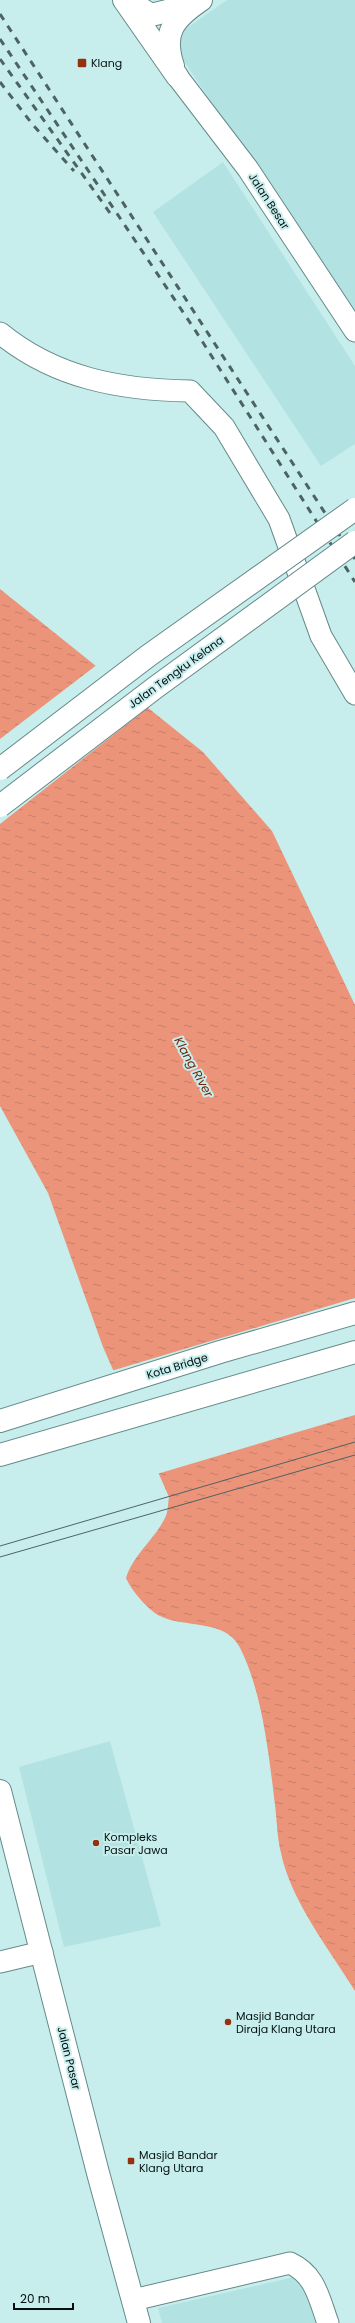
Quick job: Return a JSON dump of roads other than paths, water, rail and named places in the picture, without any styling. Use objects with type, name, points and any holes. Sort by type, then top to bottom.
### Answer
[{"type":"main road","points":[[126,0],[151,15],[198,2]]},
{"type":"main road","points":[[126,0],[177,76]]},
{"type":"main road","points":[[177,76],[168,52],[167,40],[171,27],[198,2]]},
{"type":"main road","points":[[0,769],[148,656],[355,509]]},
{"type":"main road","name":"Jalan Tengku Kelana","points":[[0,806],[156,686],[355,542]]},
{"type":"main road","name":"Kota Bridge","points":[[0,1421],[220,1352],[355,1313]]},
{"type":"main road","points":[[0,1455],[355,1352]]},
{"type":"main road","name":"Jalan Pasar","points":[[0,1792],[139,2323]]},
{"type":"street","name":"Jalan Besar","points":[[177,76],[244,163],[355,331]]},
{"type":"street","points":[[0,333],[20,350],[87,379],[134,389],[190,391],[224,427],[280,519],[321,636],[355,694]]},
{"type":"street","points":[[0,1962],[42,1952]]},
{"type":"street","points":[[133,2300],[290,2263],[302,2268],[312,2280],[328,2323]]},
{"type":"water","name":"Klang River","points":[[0,589],[203,752],[272,831],[355,1005],[355,1991],[302,1907],[286,1871],[279,1841],[270,1766],[259,1702],[247,1663],[239,1646],[232,1637],[214,1628],[170,1620],[155,1613],[140,1599],[126,1578],[134,1562],[165,1518],[169,1497],[103,1347],[48,1193],[0,1106]]},
{"type":"tram line","points":[[0,1546],[355,1442]]},
{"type":"tram line","points":[[0,1557],[355,1455]]},
{"type":"railway","points":[[0,14],[355,559]]},
{"type":"railway","points":[[0,39],[195,330],[355,582]]},
{"type":"railway","points":[[0,59],[110,213]]},
{"type":"railway","points":[[0,82],[33,125],[74,171]]},
{"type":"place","name":"Klang","points":[[82,63]]},
{"type":"place","name":"Kompleks Pasar Jawa","points":[[96,1843]]},
{"type":"place","name":"Masjid Bandar Diraja Klang Utara","points":[[228,2022]]},
{"type":"place","name":"Masjid Bandar Klang Utara","points":[[131,2161]]}]
